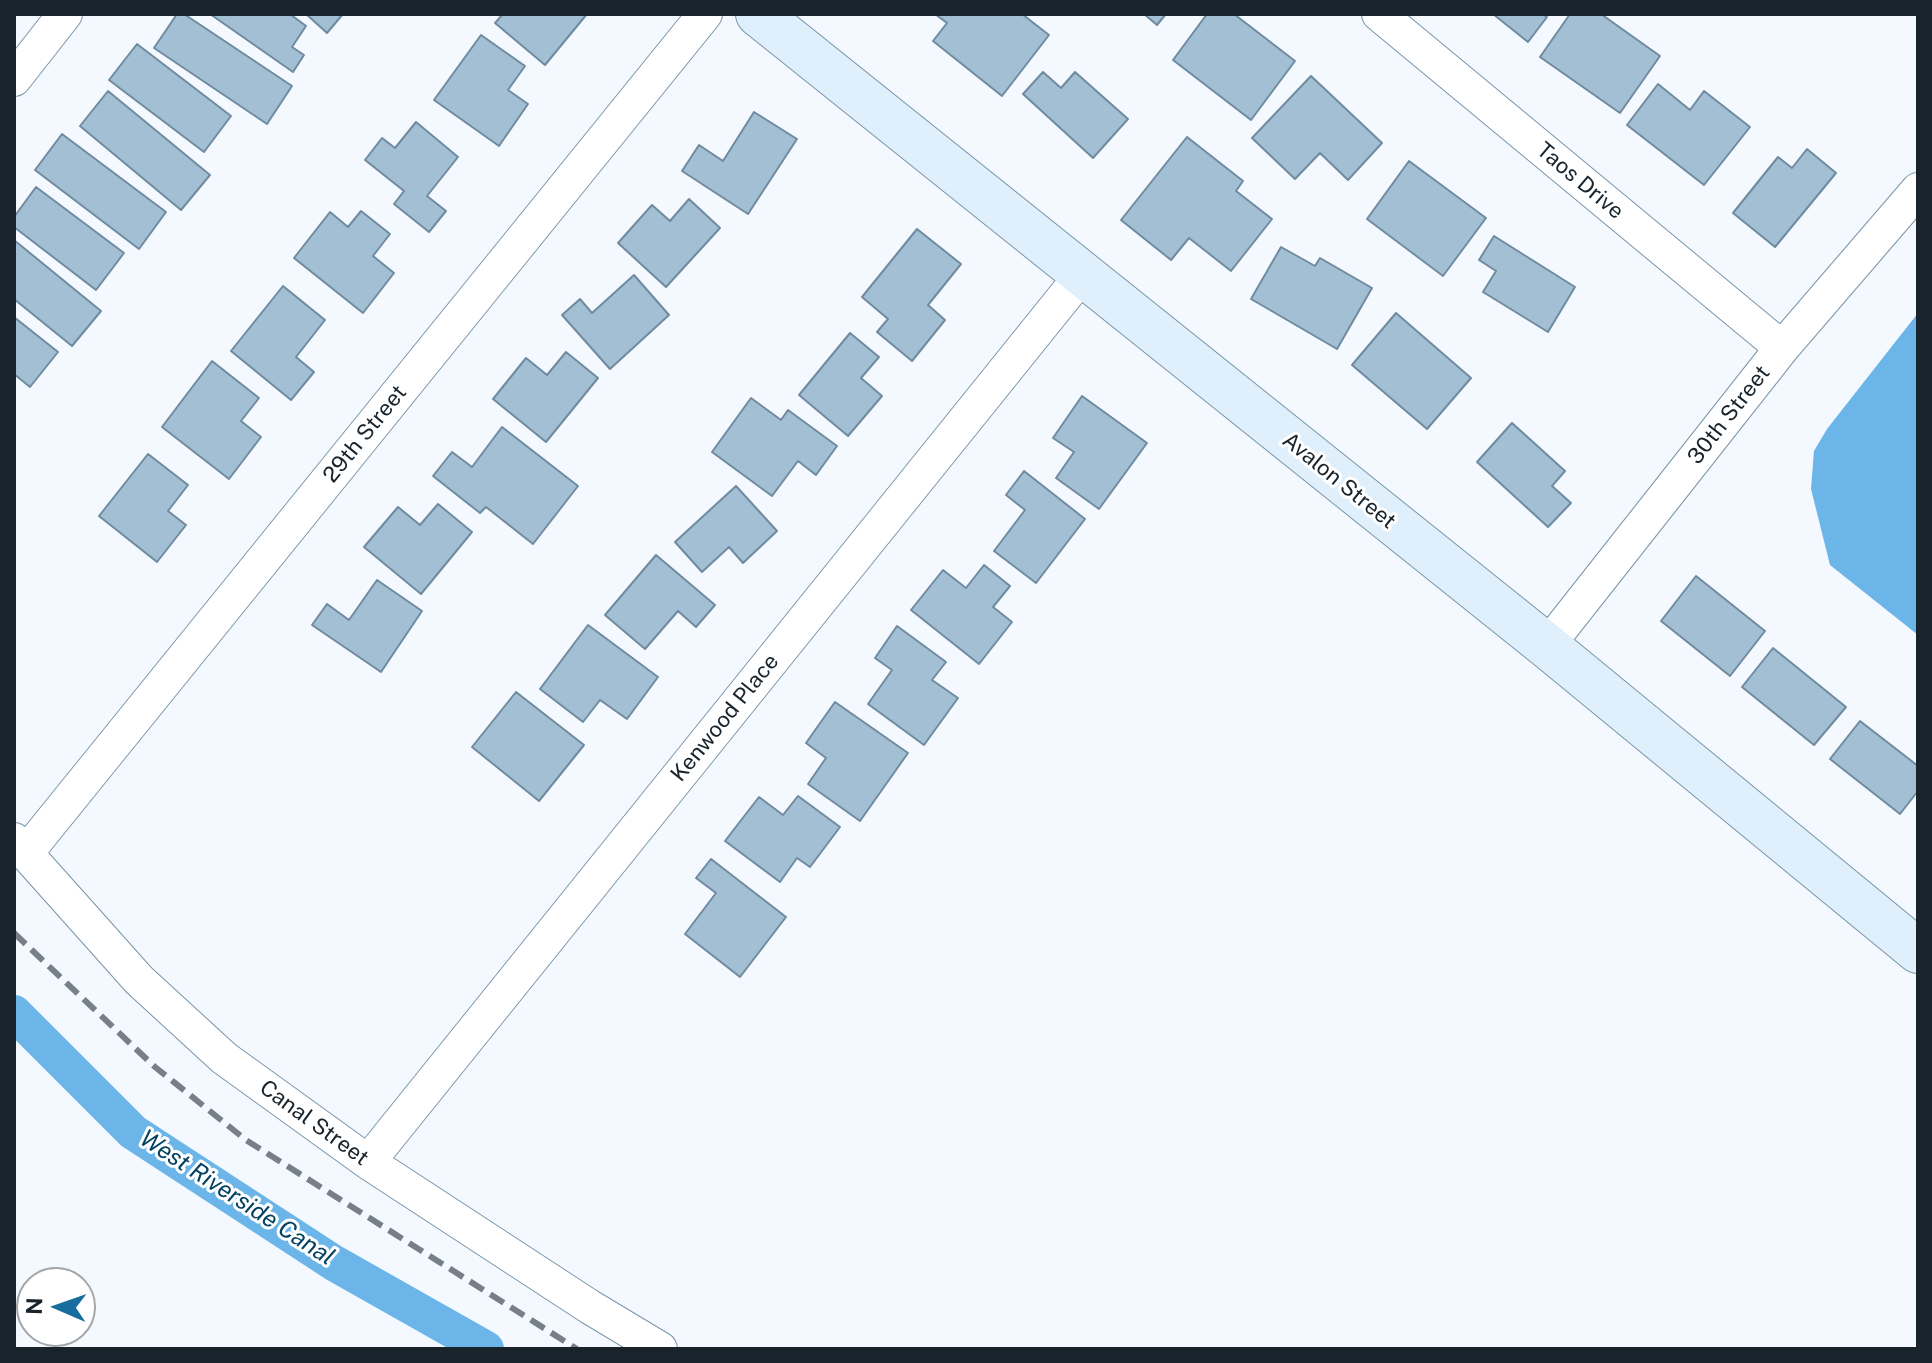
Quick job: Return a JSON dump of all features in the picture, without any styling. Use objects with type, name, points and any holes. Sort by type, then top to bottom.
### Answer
[{"type":"street","points":[[14,79],[65,14]]},
{"type":"street","name":"29th Street","points":[[20,846],[705,14]]},
{"type":"street","name":"Avalon Street","points":[[758,14],[1547,646],[1918,951]]},
{"type":"street","name":"Taos Drive","points":[[1379,14],[1782,348]]},
{"type":"street","name":"30th Street","points":[[1547,646],[1782,348],[1918,190]]},
{"type":"street","name":"Kenwood Place","points":[[368,1162],[1082,275]]},
{"type":"street","name":"Canal Street","points":[[20,846],[139,980],[213,1048],[368,1162],[660,1349]]},
{"type":"water","points":[[1918,313],[1918,635],[1830,565],[1811,489],[1814,451],[1827,429]]},
{"type":"building","points":[[177,14],[184,14],[292,86],[267,124],[154,48]]},
{"type":"building","points":[[210,14],[290,14],[306,26],[292,47],[304,55],[293,72]]},
{"type":"building","points":[[306,14],[343,14],[327,33]]},
{"type":"building","points":[[503,14],[587,14],[545,65],[495,23]]},
{"type":"building","points":[[935,14],[1022,14],[1049,35],[1002,96],[933,41],[947,23]]},
{"type":"building","points":[[1144,14],[1166,14],[1157,25]]},
{"type":"building","points":[[1207,14],[1234,14],[1295,61],[1251,120],[1173,60]]},
{"type":"building","points":[[1493,14],[1542,14],[1547,17],[1528,42]]},
{"type":"building","points":[[1570,14],[1601,14],[1660,56],[1620,113],[1540,57]]},
{"type":"building","points":[[481,35],[525,66],[508,90],[528,104],[499,146],[434,100]]},
{"type":"building","points":[[137,44],[231,116],[204,152],[109,80]]},
{"type":"building","points":[[1043,72],[1061,88],[1075,72],[1128,119],[1093,158],[1023,94]]},
{"type":"building","points":[[1311,76],[1382,143],[1348,180],[1320,153],[1295,179],[1252,138]]},
{"type":"building","points":[[1658,84],[1690,110],[1704,91],[1750,127],[1704,185],[1627,125]]},
{"type":"building","points":[[108,91],[210,175],[181,210],[80,126]]},
{"type":"building","points":[[754,112],[797,139],[748,214],[682,171],[699,145],[723,161]]},
{"type":"building","points":[[416,122],[458,157],[427,196],[446,211],[429,232],[394,204],[404,191],[365,160],[382,138],[395,148]]},
{"type":"building","points":[[62,134],[166,212],[139,249],[35,170]]},
{"type":"building","points":[[1187,137],[1243,181],[1236,191],[1272,219],[1231,271],[1189,238],[1171,260],[1121,220]]},
{"type":"building","points":[[1807,149],[1836,173],[1775,247],[1733,213],[1778,157],[1792,168]]},
{"type":"building","points":[[1409,161],[1486,218],[1443,276],[1367,219]]},
{"type":"building","points":[[36,187],[124,253],[96,290],[14,227],[14,217]]},
{"type":"building","points":[[689,199],[720,228],[666,287],[618,243],[652,205],[670,221]]},
{"type":"building","points":[[361,211],[390,234],[373,256],[394,273],[363,313],[294,258],[330,212],[348,227]]},
{"type":"building","points":[[917,229],[961,264],[928,305],[945,320],[912,361],[877,332],[888,319],[862,297]]},
{"type":"building","points":[[1494,236],[1575,287],[1548,332],[1483,292],[1496,271],[1479,260]]},
{"type":"building","points":[[14,240],[101,311],[72,346],[14,299]]},
{"type":"building","points":[[1281,247],[1315,266],[1320,258],[1372,288],[1337,349],[1251,299]]},
{"type":"building","points":[[634,275],[669,315],[610,369],[562,315],[580,299],[592,313]]},
{"type":"building","points":[[283,286],[325,320],[296,357],[314,372],[291,400],[231,351]]},
{"type":"building","points":[[1396,313],[1471,378],[1427,429],[1352,365]]},
{"type":"building","points":[[14,317],[58,352],[30,387],[14,374]]},
{"type":"building","points":[[850,333],[879,357],[861,378],[882,396],[848,436],[799,395]]},
{"type":"building","points":[[566,352],[598,378],[546,442],[493,399],[526,358],[547,375]]},
{"type":"building","points":[[212,361],[259,398],[241,421],[261,437],[229,479],[162,427]]},
{"type":"building","points":[[1082,396],[1147,443],[1099,509],[1056,478],[1074,452],[1053,438]]},
{"type":"building","points":[[751,398],[781,420],[788,410],[837,446],[816,475],[798,461],[772,496],[712,452]]},
{"type":"building","points":[[1512,423],[1565,471],[1552,486],[1571,503],[1548,527],[1477,462]]},
{"type":"building","points":[[502,427],[578,486],[533,544],[486,507],[480,513],[433,476],[452,452],[472,467]]},
{"type":"building","points":[[148,454],[188,485],[168,511],[186,525],[157,562],[99,516]]},
{"type":"building","points":[[1024,471],[1085,519],[1036,583],[994,551],[1025,510],[1006,495]]},
{"type":"building","points":[[736,486],[777,531],[743,563],[729,547],[702,572],[675,542]]},
{"type":"building","points":[[438,504],[472,532],[421,594],[364,547],[398,507],[420,525]]},
{"type":"building","points":[[656,555],[715,605],[696,627],[678,611],[645,649],[605,615]]},
{"type":"building","points":[[984,565],[1010,586],[993,607],[1012,622],[979,664],[911,610],[943,570],[966,588]]},
{"type":"building","points":[[1696,576],[1765,631],[1730,676],[1661,621]]},
{"type":"building","points":[[377,580],[422,611],[381,672],[312,625],[327,604],[349,620]]},
{"type":"building","points":[[588,625],[658,677],[627,719],[600,700],[583,722],[540,689]]},
{"type":"building","points":[[897,626],[946,662],[932,680],[958,698],[924,745],[868,704],[892,670],[875,658]]},
{"type":"building","points":[[1773,648],[1846,707],[1814,745],[1742,687]]},
{"type":"building","points":[[516,692],[584,745],[539,801],[472,747]]},
{"type":"building","points":[[835,702],[908,753],[860,821],[808,784],[826,758],[806,743]]},
{"type":"building","points":[[1860,721],[1918,766],[1918,791],[1900,814],[1830,759]]},
{"type":"building","points":[[798,796],[840,827],[810,867],[797,858],[780,882],[725,841],[759,797],[783,815]]},
{"type":"building","points":[[711,859],[786,917],[740,977],[685,934],[716,893],[696,878]]},
{"type":"waterway","name":"West Riverside Canal","points":[[14,1013],[133,1132],[334,1263],[486,1349]]},
{"type":"railway","points":[[14,933],[155,1067],[246,1140],[577,1349]]}]
